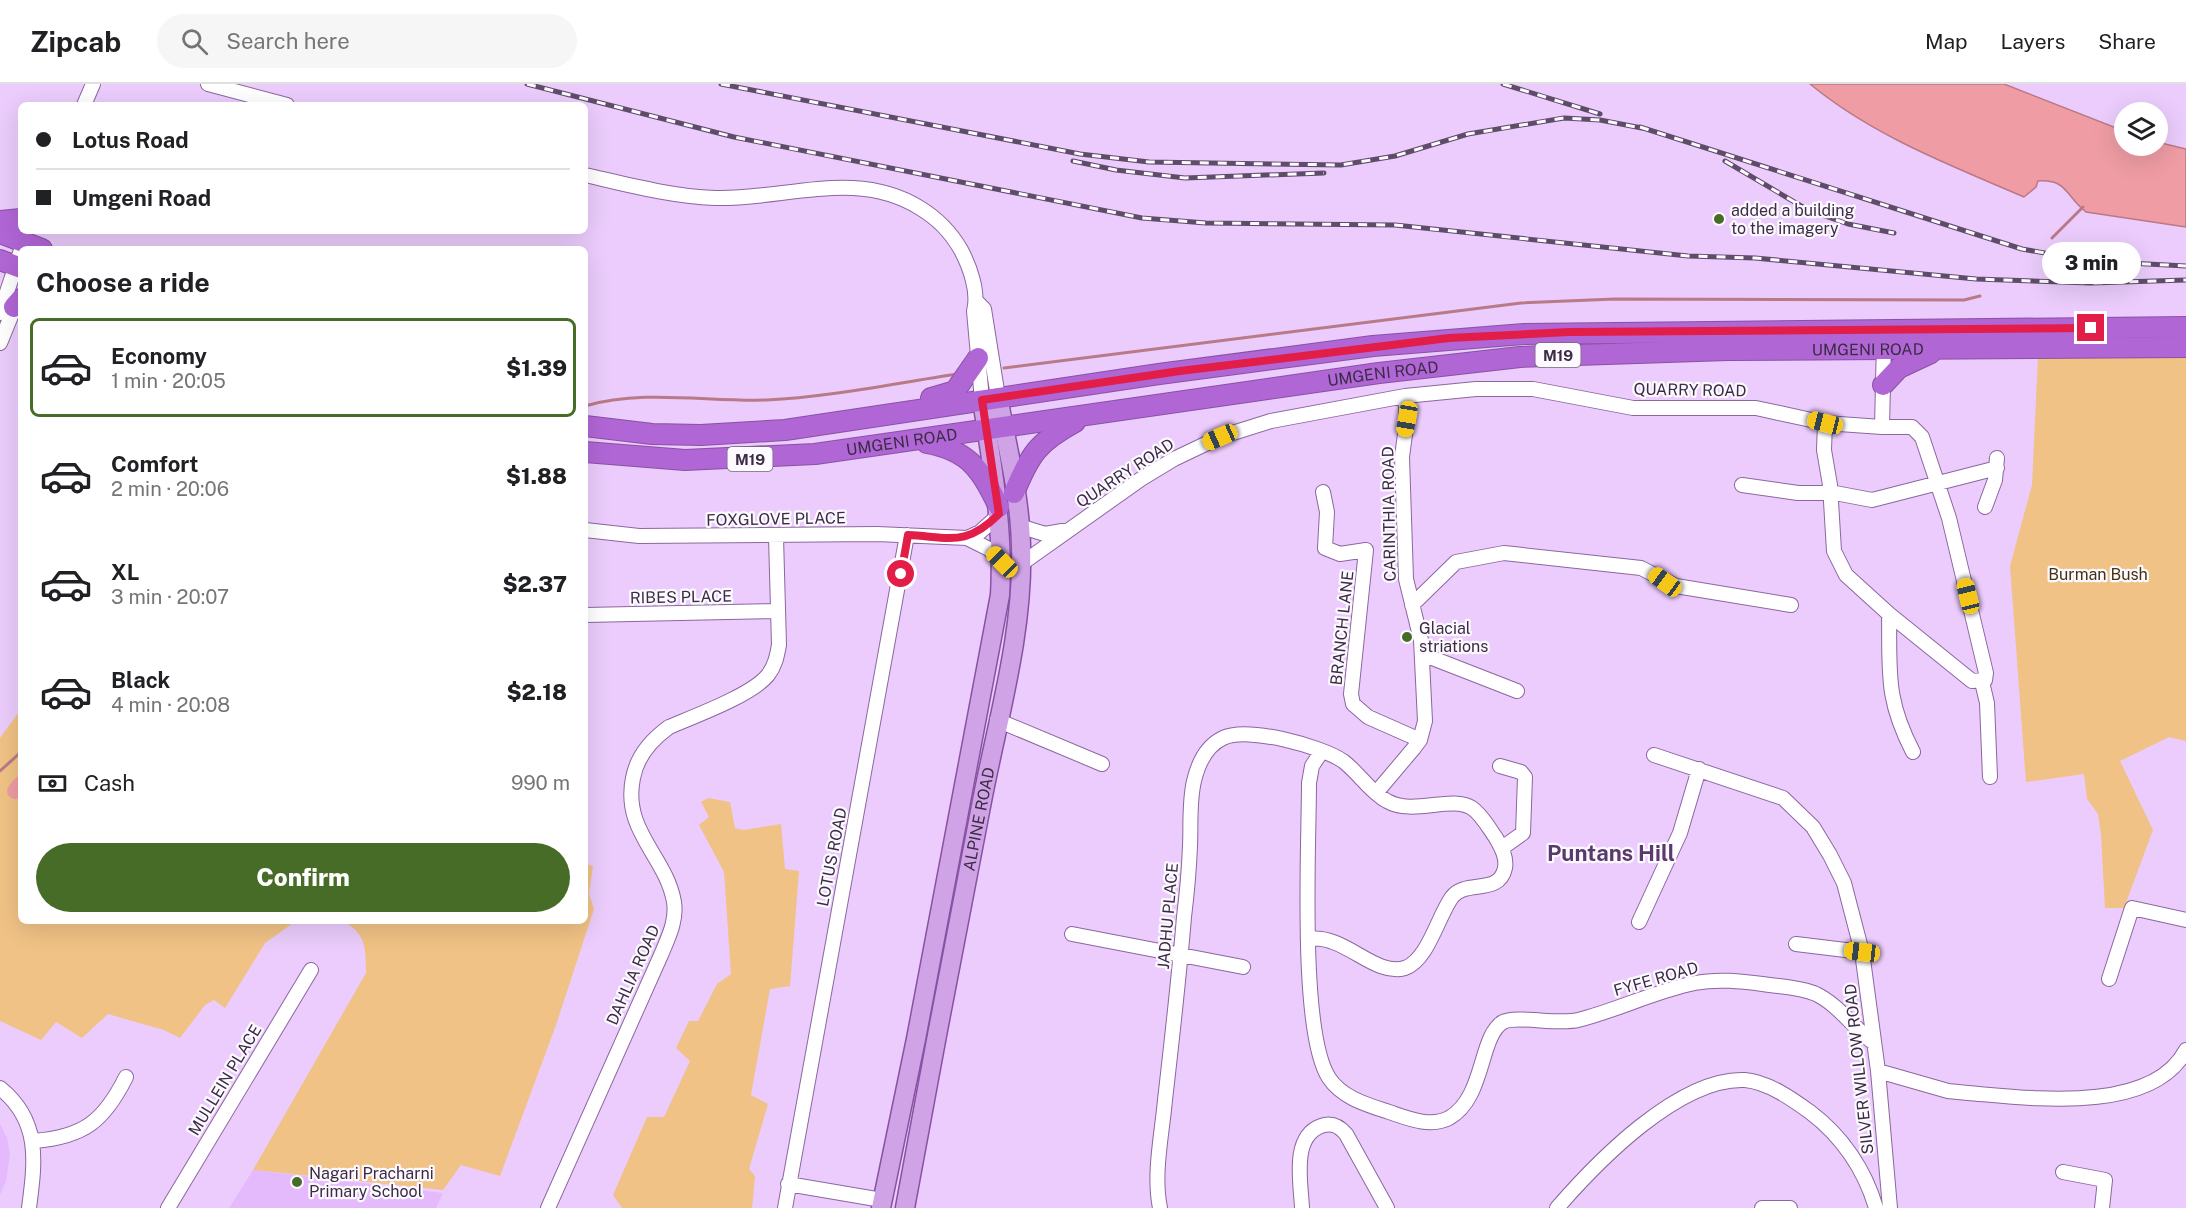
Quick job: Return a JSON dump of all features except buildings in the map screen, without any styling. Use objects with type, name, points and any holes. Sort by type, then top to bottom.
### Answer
[{"type":"highway","points":[[0,221],[18,219]]},
{"type":"highway","points":[[0,233],[20,246]]},
{"type":"highway","name":"UMGENI ROAD","points":[[588,426],[652,434],[701,435],[785,430],[1181,371],[1449,338],[1569,332],[2186,327]]},
{"type":"highway","name":"UMGENI ROAD","points":[[588,452],[674,460],[747,459],[815,454],[1379,374],[1520,357],[1728,350],[2186,347]]},
{"type":"highway","points":[[1883,385],[1899,368],[1936,350]]},
{"type":"highway","points":[[785,430],[946,395],[961,385],[978,358]]},
{"type":"highway","points":[[1014,493],[1036,447],[1053,433],[1088,415]]},
{"type":"highway","points":[[915,441],[946,447],[972,462],[981,473],[999,511]]},
{"type":"main road","points":[[990,399],[995,429]]},
{"type":"main road","name":"ALPINE ROAD","points":[[905,1208],[949,965],[1012,652],[1021,564],[1019,526],[1014,493],[995,429]]},
{"type":"main road","name":"ALPINE ROAD","points":[[881,1204],[992,641],[1002,562],[995,429]]},
{"type":"main road","points":[[924,992],[938,965],[949,965]]},
{"type":"street","points":[[85,102],[93,84]]},
{"type":"street","points":[[208,84],[276,102]]},
{"type":"street","points":[[588,176],[651,191],[687,196],[730,198],[844,186],[868,187],[892,194],[934,217],[953,237],[966,259],[977,302],[984,309],[990,399]]},
{"type":"street","points":[[0,343],[14,303],[18,283]]},
{"type":"street","points":[[977,302],[974,311],[978,358],[990,399]]},
{"type":"street","points":[[1882,427],[1885,329]]},
{"type":"street","name":"QUARRY ROAD","points":[[1021,564],[1152,472],[1220,437],[1271,421],[1405,396],[1476,389],[1533,389],[1648,409],[1756,408],[1825,423],[1912,427],[1919,431],[1937,482]]},
{"type":"street","name":"CARINTHIA ROAD","points":[[1376,793],[1420,740],[1426,709],[1422,654],[1407,586],[1405,563],[1402,457],[1407,419],[1405,396]]},
{"type":"street","points":[[1825,423],[1824,450],[1831,493],[1832,539],[1839,563],[1846,575],[1889,614],[1972,681],[1982,682]]},
{"type":"street","points":[[1742,485],[1798,493],[1831,493],[1876,500],[1997,463],[1985,507]]},
{"type":"street","points":[[1937,482],[1949,518],[1984,664],[1986,677],[1982,682]]},
{"type":"street","name":"BRANCH LANE","points":[[1323,492],[1327,512],[1325,548],[1340,554],[1366,550],[1351,694],[1353,704],[1360,712],[1378,723],[1420,740]]},
{"type":"street","points":[[967,538],[980,532],[999,511]]},
{"type":"street","name":"QUARRY ROAD","points":[[1019,526],[1052,535],[1070,528]]},
{"type":"street","name":"FOXGLOVE PLACE","points":[[588,530],[639,536],[908,535],[967,538],[989,549],[1002,562]]},
{"type":"street","name":"LOTUS ROAD","points":[[785,1208],[908,535]]},
{"type":"street","name":"DAHLIA ROAD","points":[[548,1208],[661,955],[675,917],[668,884],[635,822],[631,809],[631,786],[638,762],[650,743],[669,727],[753,688],[768,675],[778,651],[776,537]]},
{"type":"street","points":[[1412,604],[1456,562],[1504,553],[1641,568],[1676,586],[1791,605]]},
{"type":"street","name":"RIBES PLACE","points":[[588,615],[778,611]]},
{"type":"street","points":[[1889,614],[1891,700],[1913,752]]},
{"type":"street","points":[[1422,654],[1517,691]]},
{"type":"street","points":[[1982,682],[1987,703],[1990,777]]},
{"type":"street","points":[[998,720],[1102,764]]},
{"type":"street","name":"JADHU PLACE","points":[[1160,1208],[1160,1150],[1181,956],[1192,794],[1202,758],[1218,741],[1238,734],[1305,745],[1322,751],[1340,759],[1376,793],[1400,806],[1467,806],[1477,813],[1502,848]]},
{"type":"street","points":[[1322,751],[1312,766],[1309,783],[1309,939],[1327,939],[1386,968],[1398,969],[1410,965],[1421,955],[1454,895],[1466,888],[1489,885],[1501,878],[1505,864],[1502,848],[1523,833],[1526,777],[1521,772],[1500,766]]},
{"type":"street","name":"SILVER WILLOW ROAD","points":[[1654,755],[1783,798],[1805,818],[1821,838],[1844,883],[1862,952],[1878,1071],[1890,1208]]},
{"type":"street","points":[[1639,922],[1680,832],[1699,770]]},
{"type":"street","points":[[2109,979],[2132,908],[2186,920]]},
{"type":"street","points":[[1072,934],[1243,967]]},
{"type":"street","name":"FYFE ROAD","points":[[1309,939],[1312,1010],[1321,1061],[1336,1086],[1353,1098],[1424,1122],[1449,1118],[1457,1112],[1475,1086],[1492,1033],[1502,1022],[1514,1020],[1569,1022],[1695,983],[1729,981],[1791,988],[1817,994],[1874,1043]]},
{"type":"street","points":[[1796,944],[1862,952]]},
{"type":"street","name":"MULLEIN PLACE","points":[[168,1208],[311,970]]},
{"type":"street","points":[[1878,1071],[1948,1090],[1968,1093],[2102,1096],[2138,1089],[2159,1080],[2181,1060],[2186,1050]]},
{"type":"street","points":[[34,1141],[69,1135],[95,1123],[113,1102],[126,1077]]},
{"type":"street","points":[[1557,1208],[1602,1158],[1663,1111],[1701,1090],[1745,1080],[1771,1089],[1822,1121],[1857,1163],[1870,1189],[1876,1208]]},
{"type":"street","points":[[0,1088],[20,1109],[34,1141],[29,1208]]},
{"type":"street","points":[[1302,1208],[1300,1160],[1305,1141],[1319,1126],[1327,1124],[1338,1126],[1346,1134],[1387,1208]]},
{"type":"street","points":[[2063,1172],[2104,1180],[2102,1208]]},
{"type":"street","points":[[788,1184],[881,1204]]},
{"type":"street","points":[[1762,1208],[1790,1208]]},
{"type":"shaded area","points":[[1810,84],[2004,84],[2114,127],[2114,156],[2168,156],[2168,145],[2186,149],[2186,227],[2086,212],[2061,186],[2048,181],[2038,181],[2036,187],[2024,197],[1913,148],[1834,102]]},
{"type":"shaded area","points":[[0,1124],[7,1138],[10,1154],[6,1181],[0,1195]]},
{"type":"shaded area","name":"Nagari Pracharni Primary School","points":[[253,1170],[443,1193],[436,1208],[229,1208]]},
{"type":"green space","name":"Burman Bush","points":[[2038,356],[2186,356],[2186,741],[2169,737],[2120,761],[2153,830],[2124,908],[2105,908],[2098,814],[2087,799],[2084,774],[2026,782],[2010,566],[2032,485]]},
{"type":"green space","points":[[18,713],[18,924],[292,924],[265,943],[225,1008],[214,1000],[205,1005],[180,1038],[164,1030],[108,1014],[82,1038],[56,1022],[41,1040],[0,1021],[0,738]]},
{"type":"green space","points":[[708,798],[730,802],[735,828],[743,830],[781,824],[785,869],[799,871],[790,986],[770,989],[751,1095],[768,1104],[749,1169],[755,1176],[752,1208],[622,1208],[613,1195],[647,1117],[664,1117],[690,1061],[676,1048],[689,1021],[698,1021],[717,984],[731,974],[724,872],[699,825],[709,817],[701,802]]},
{"type":"green space","points":[[588,865],[593,866],[589,894],[594,909],[556,1025],[500,1176],[461,1165],[443,1190],[253,1170],[366,973],[363,942],[348,924],[588,924]]},
{"type":"waterway","points":[[2052,238],[2083,207]]},
{"type":"waterway","points":[[1004,368],[1521,303],[1615,299],[1964,300],[1980,296]]},
{"type":"waterway","points":[[588,405],[630,398],[653,397],[744,400],[791,398],[839,393],[958,374]]},
{"type":"waterway","points":[[0,771],[18,755]]},
{"type":"waterway","points":[[15,791],[18,788]]},
{"type":"railway","points":[[527,84],[734,137],[1142,218],[1206,223],[1395,225],[1688,256],[1755,258],[1976,279],[2091,283],[2186,280]]},
{"type":"railway","points":[[721,84],[1080,154],[1149,162],[1341,165],[1395,156],[1468,134],[1564,118],[1600,120],[1647,129]]},
{"type":"railway","points":[[1503,84],[1600,114]]},
{"type":"railway","points":[[1640,127],[2022,249],[2090,261],[2186,266]]},
{"type":"railway","points":[[1073,161],[1116,170],[1185,178],[1324,173]]},
{"type":"railway","points":[[1725,161],[1808,210],[1848,224],[1894,233]]},
{"type":"place","name":"added a building to the imagery","points":[[1719,219]]},
{"type":"place","name":"Glacial striations","points":[[1407,637]]},
{"type":"place","name":"Nagari Pracharni Primary School","points":[[297,1182]]},
{"type":"district","name":"Puntans Hill","points":[[1611,853]]},
{"type":"route","points":[[901,574],[908,535],[967,538],[980,532],[999,514],[982,400],[1180,371],[1449,338],[1569,332],[2091,328]]}]
